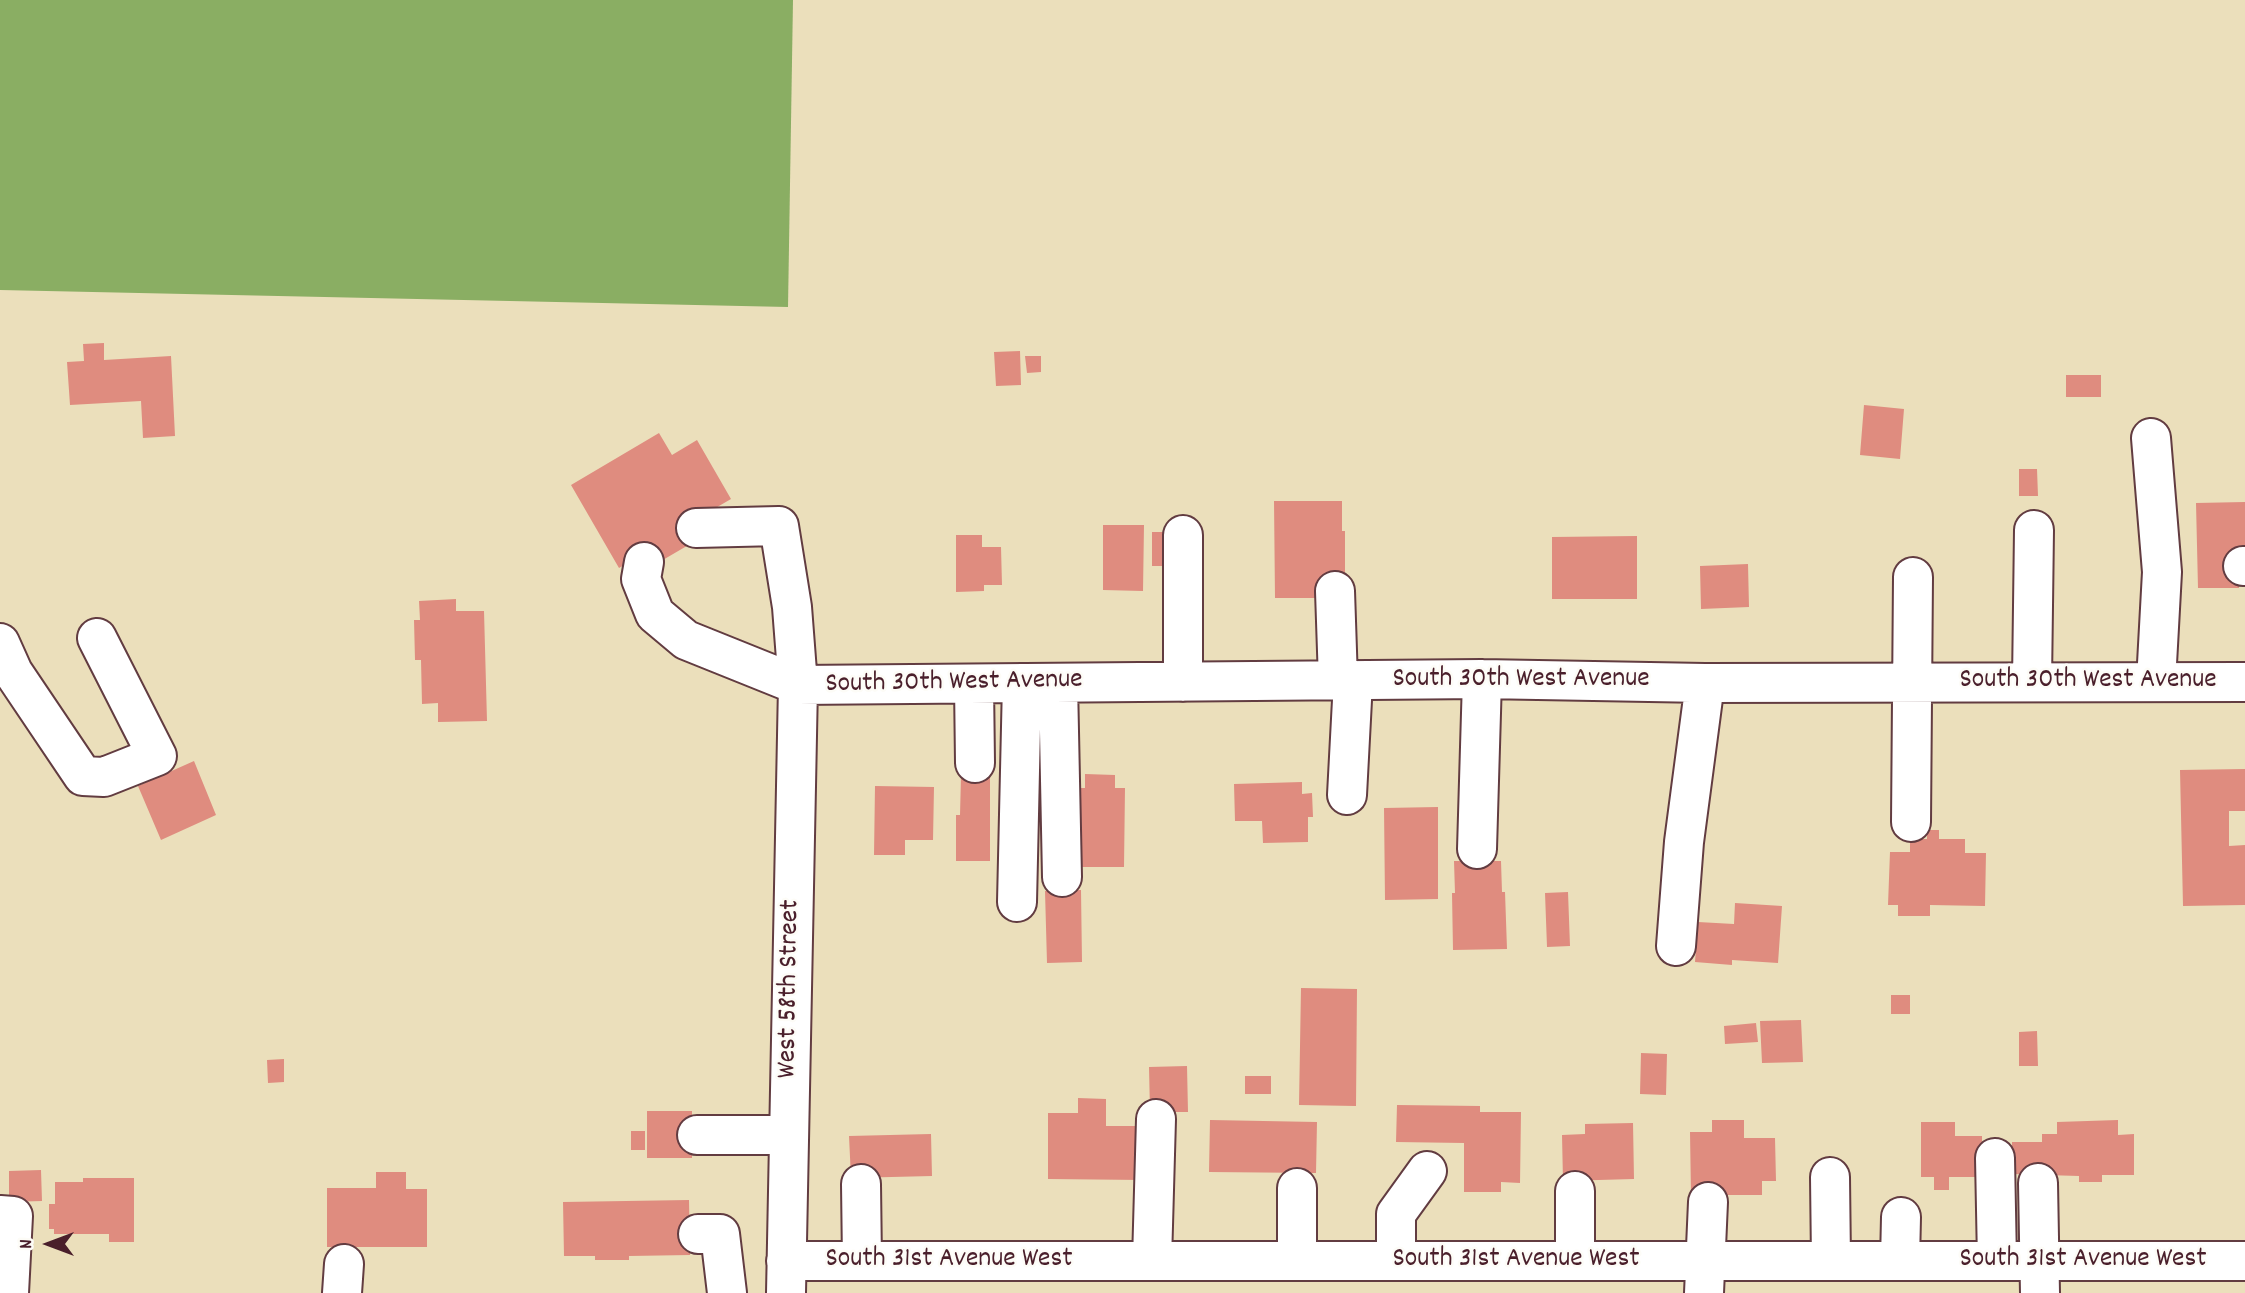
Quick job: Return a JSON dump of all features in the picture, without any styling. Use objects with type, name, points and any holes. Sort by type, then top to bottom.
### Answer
[{"type":"street","points":[[2151,438],[2162,572],[2156,682]]},
{"type":"street","name":"West 58th Street","points":[[696,528],[779,526],[792,607],[798,685],[786,1277]]},
{"type":"street","points":[[2032,682],[2034,530]]},
{"type":"street","points":[[1183,535],[1183,682]]},
{"type":"street","points":[[644,562],[641,579],[655,614],[686,640],[798,685]]},
{"type":"street","points":[[1911,822],[1913,577]]},
{"type":"street","points":[[1335,591],[1345,681],[1347,795]]},
{"type":"street","points":[[0,643],[13,672],[83,776],[104,777],[157,756],[97,638]]},
{"type":"street","points":[[1477,849],[1482,679]]},
{"type":"street","name":"South 30th West Avenue","points":[[798,685],[1482,679],[1705,683],[2245,682]]},
{"type":"street","points":[[1040,683],[1062,877]]},
{"type":"street","points":[[1017,902],[1040,683]]},
{"type":"street","points":[[1676,946],[1684,842],[1705,683]]},
{"type":"street","points":[[974,684],[975,763]]},
{"type":"street","points":[[1152,1261],[1156,1119]]},
{"type":"street","points":[[698,1135],[788,1135]]},
{"type":"street","points":[[1995,1158],[1997,1261]]},
{"type":"street","points":[[1386,1272],[1396,1214],[1427,1171]]},
{"type":"street","points":[[1830,1177],[1831,1261]]},
{"type":"street","points":[[2038,1183],[2040,1277]]},
{"type":"street","points":[[861,1184],[862,1261]]},
{"type":"street","points":[[1297,1188],[1297,1261]]},
{"type":"street","points":[[1575,1191],[1575,1261]]},
{"type":"street","points":[[1704,1277],[1708,1202]]},
{"type":"street","points":[[0,1215],[13,1216],[9,1293]]},
{"type":"street","points":[[1900,1261],[1901,1217]]},
{"type":"street","points":[[698,1234],[720,1234],[727,1293]]},
{"type":"street","name":"South 31st Avenue West","points":[[786,1277],[862,1261],[1082,1277],[1152,1261],[1216,1277],[1297,1261],[1386,1272],[1518,1277],[1575,1261],[1644,1277],[1704,1277],[1831,1261],[1900,1261],[1948,1277],[1997,1261],[2040,1277],[2245,1261]]},
{"type":"green space","points":[[0,0],[793,0],[788,307],[0,290]]},
{"type":"building","points":[[104,343],[104,360],[171,356],[175,436],[143,438],[141,401],[70,405],[67,362],[84,361],[83,344]]},
{"type":"building","points":[[1020,351],[1021,385],[996,386],[994,352]]},
{"type":"building","points":[[1025,356],[1041,356],[1041,372],[1027,373]]},
{"type":"building","points":[[2066,375],[2101,375],[2101,397],[2066,397]]},
{"type":"building","points":[[1864,405],[1904,409],[1900,459],[1860,455]]},
{"type":"building","points":[[659,433],[672,455],[697,440],[731,499],[688,524],[697,540],[656,564],[648,551],[619,568],[571,485]]},
{"type":"building","points":[[2019,469],[2037,469],[2038,496],[2019,496]]},
{"type":"building","points":[[1274,501],[1342,501],[1345,584],[1327,598],[1275,598]]},
{"type":"building","points":[[2245,502],[2245,554],[2238,554],[2239,588],[2198,588],[2196,503]]},
{"type":"building","points":[[1103,525],[1144,525],[1143,591],[1103,590]]},
{"type":"building","points":[[1152,532],[1170,532],[1170,566],[1152,566]]},
{"type":"building","points":[[956,535],[982,535],[982,547],[1001,547],[1002,585],[984,585],[984,591],[956,592]]},
{"type":"building","points":[[1637,536],[1637,599],[1552,599],[1552,537]]},
{"type":"building","points":[[1748,564],[1749,607],[1701,609],[1700,566]]},
{"type":"building","points":[[456,599],[456,611],[484,611],[487,721],[438,722],[438,703],[422,704],[421,660],[415,660],[414,620],[420,620],[419,601]]},
{"type":"building","points":[[194,761],[216,815],[161,840],[138,786]]},
{"type":"building","points":[[2245,769],[2245,811],[2229,811],[2229,846],[2245,845],[2245,905],[2183,906],[2180,770]]},
{"type":"building","points":[[1085,774],[1115,775],[1115,788],[1125,788],[1124,867],[1075,867],[1076,788],[1085,788]]},
{"type":"building","points":[[961,776],[990,776],[990,861],[956,861],[956,815],[960,815]]},
{"type":"building","points":[[1302,782],[1302,794],[1312,793],[1313,817],[1308,817],[1308,842],[1263,843],[1262,821],[1235,821],[1234,784]]},
{"type":"building","points":[[875,786],[934,787],[933,840],[905,840],[905,855],[874,855]]},
{"type":"building","points":[[1438,807],[1438,899],[1385,900],[1384,808]]},
{"type":"building","points":[[1927,830],[1939,830],[1939,839],[1965,839],[1965,853],[1986,853],[1985,906],[1930,905],[1930,916],[1898,916],[1898,905],[1888,905],[1890,852],[1910,852],[1910,839],[1927,839]]},
{"type":"building","points":[[1454,861],[1501,861],[1507,949],[1453,950]]},
{"type":"building","points":[[1081,890],[1082,962],[1047,963],[1045,891]]},
{"type":"building","points":[[1568,892],[1570,946],[1547,947],[1545,893]]},
{"type":"building","points":[[1735,903],[1782,906],[1778,963],[1732,960],[1732,965],[1695,962],[1698,922],[1734,924]]},
{"type":"building","points":[[1301,988],[1357,989],[1356,1106],[1299,1105]]},
{"type":"building","points":[[1891,995],[1910,995],[1910,1014],[1891,1014]]},
{"type":"building","points":[[1801,1020],[1803,1062],[1762,1063],[1760,1021]]},
{"type":"building","points":[[1756,1023],[1758,1042],[1725,1044],[1724,1026]]},
{"type":"building","points":[[2037,1031],[2038,1066],[2019,1066],[2019,1032]]},
{"type":"building","points":[[1641,1053],[1667,1054],[1666,1095],[1640,1094]]},
{"type":"building","points":[[284,1059],[284,1082],[268,1083],[267,1060]]},
{"type":"building","points":[[1187,1066],[1188,1112],[1150,1112],[1149,1067]]},
{"type":"building","points":[[1245,1076],[1271,1076],[1271,1094],[1245,1094]]},
{"type":"building","points":[[1078,1098],[1106,1099],[1106,1126],[1142,1126],[1142,1180],[1048,1179],[1048,1113],[1078,1113]]},
{"type":"building","points":[[1397,1105],[1480,1106],[1480,1112],[1521,1112],[1520,1183],[1501,1182],[1501,1192],[1464,1192],[1464,1143],[1396,1142]]},
{"type":"building","points":[[647,1111],[692,1111],[692,1158],[647,1158]]},
{"type":"building","points":[[1210,1120],[1317,1122],[1316,1173],[1209,1172]]},
{"type":"building","points":[[1712,1120],[1744,1120],[1744,1138],[1775,1138],[1776,1181],[1762,1181],[1762,1195],[1691,1195],[1690,1132],[1712,1132]]},
{"type":"building","points":[[2118,1120],[2118,1135],[2134,1134],[2134,1175],[2102,1175],[2102,1182],[2079,1182],[2079,1176],[2012,1174],[2012,1142],[2042,1142],[2042,1134],[2057,1134],[2057,1122]]},
{"type":"building","points":[[1921,1122],[1955,1122],[1955,1136],[1982,1136],[1982,1177],[1949,1177],[1949,1190],[1934,1190],[1934,1177],[1921,1177]]},
{"type":"building","points":[[1633,1123],[1634,1179],[1563,1181],[1562,1135],[1585,1134],[1585,1124]]},
{"type":"building","points":[[631,1131],[645,1131],[645,1150],[631,1150]]},
{"type":"building","points":[[931,1134],[932,1176],[851,1178],[849,1136]]},
{"type":"building","points":[[41,1170],[42,1201],[9,1202],[9,1171]]},
{"type":"building","points":[[376,1172],[406,1172],[406,1189],[427,1189],[427,1247],[327,1247],[327,1188],[376,1188]]},
{"type":"building","points":[[83,1178],[134,1178],[134,1242],[109,1242],[109,1234],[54,1234],[54,1229],[49,1229],[49,1204],[55,1204],[55,1182],[83,1182]]},
{"type":"building","points":[[689,1200],[690,1255],[629,1256],[629,1260],[564,1256],[563,1202]]}]
